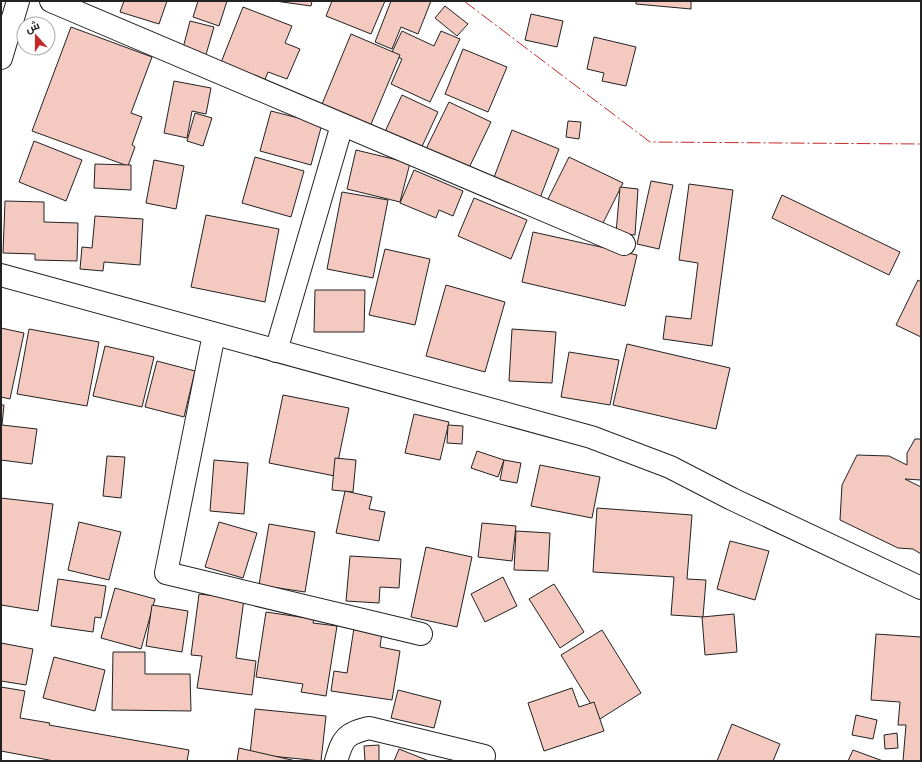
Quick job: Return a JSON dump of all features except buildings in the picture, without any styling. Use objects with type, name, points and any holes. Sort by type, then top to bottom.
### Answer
[{"type":"street","points":[[1,58],[18,1]]},
{"type":"street","points":[[51,1],[624,244]]},
{"type":"street","points":[[276,351],[342,125]]},
{"type":"street","points":[[1,275],[591,437],[670,467],[921,588]]},
{"type":"street","points":[[214,334],[166,573],[421,634]]},
{"type":"street","points":[[336,761],[342,740],[356,731],[369,728],[484,756]]},
{"type":"power","points":[[464,1],[650,142],[921,144]]}]
